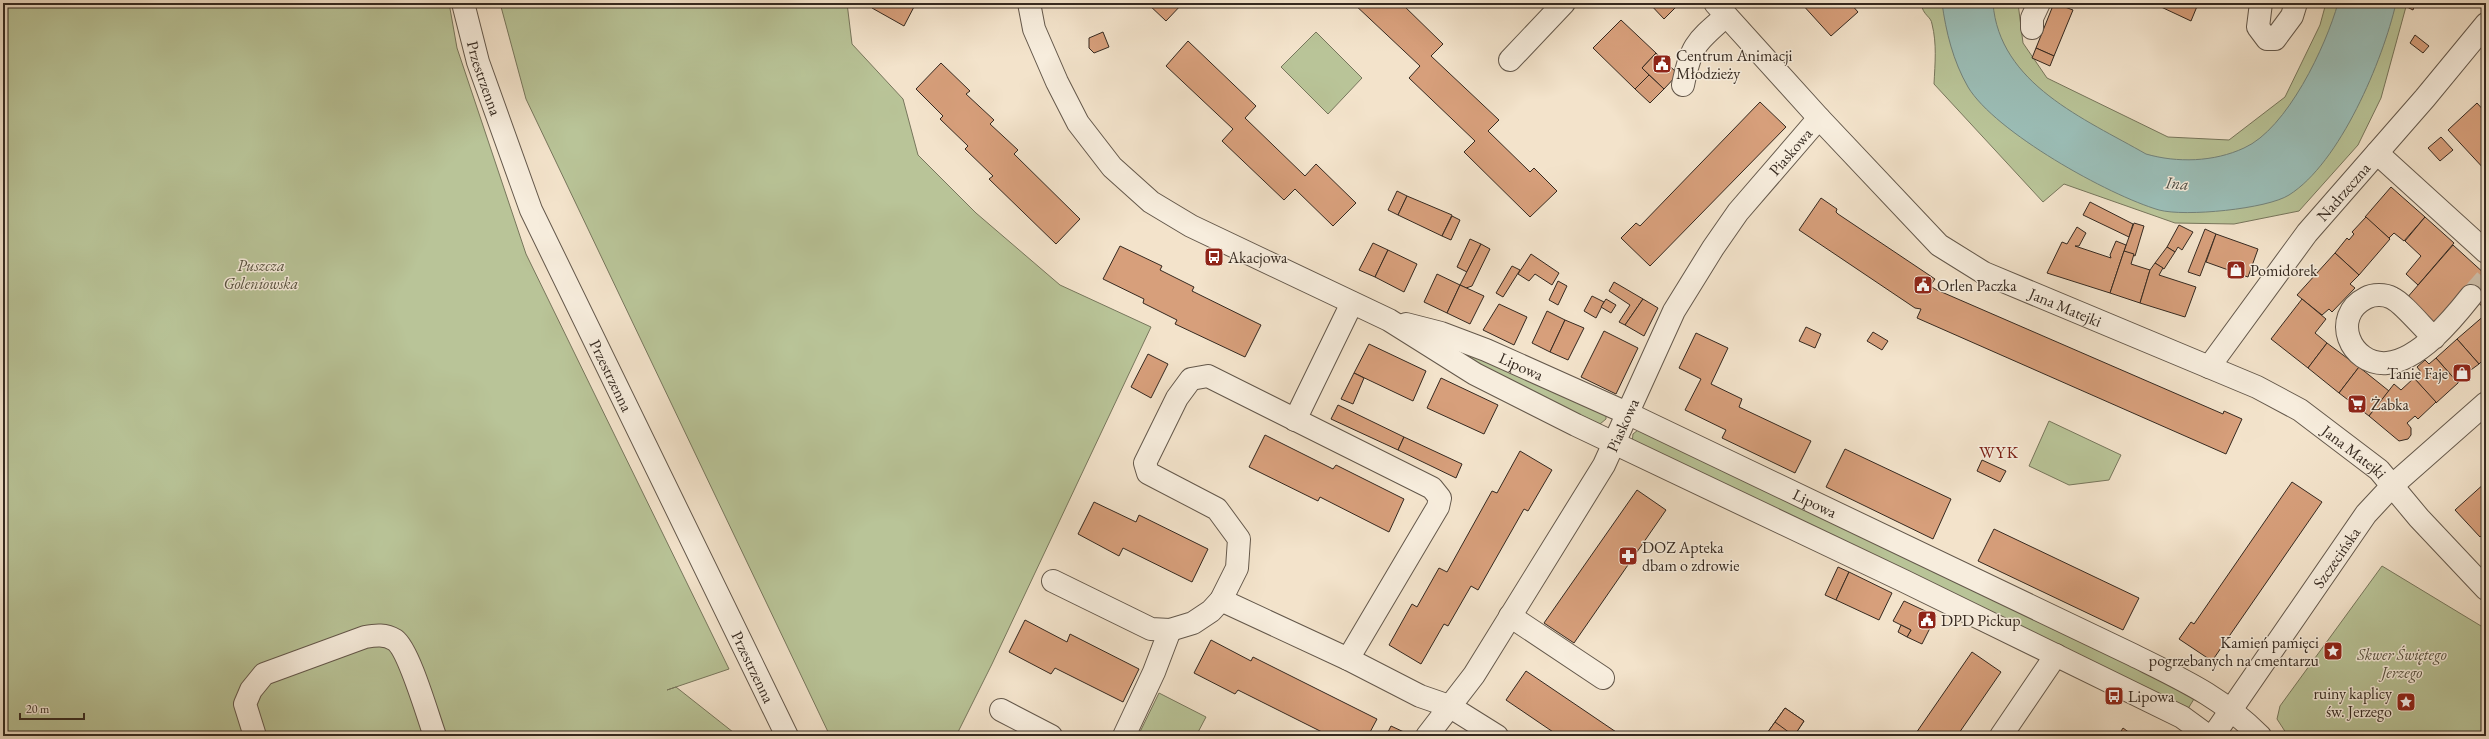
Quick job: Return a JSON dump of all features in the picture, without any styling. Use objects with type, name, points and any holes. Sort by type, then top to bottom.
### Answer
[{"type":"street","name":"Przestrzenna","points":[[463,3],[478,62],[531,210],[787,736]]},
{"type":"street","points":[[1029,3],[1034,29],[1056,82],[1078,123],[1112,167],[1128,183],[1151,202],[1191,226],[1352,303],[1295,420]]},
{"type":"street","points":[[1510,60],[1564,3]]},
{"type":"street","points":[[2032,28],[2032,18],[2036,5],[2039,3]]},
{"type":"street","points":[[2261,3],[2258,27],[2267,39],[2275,39],[2292,16],[2296,3]]},
{"type":"street","points":[[1683,85],[1690,53],[1721,10]]},
{"type":"street","name":"Jana Matejki","points":[[1721,10],[1819,118],[1939,245],[1955,257],[1999,280],[2257,387],[2300,410],[2360,455],[2393,485],[2419,518],[2486,589]]},
{"type":"street","name":"Nadrzeczna","points":[[2209,367],[2307,233],[2486,24]]},
{"type":"street","name":"Piaskowa","points":[[1427,736],[1474,675],[1615,443],[1674,311],[1712,248],[1738,212],[1819,118]]},
{"type":"street","points":[[2377,153],[2486,252]]},
{"type":"street","points":[[2434,338],[2471,296]]},
{"type":"street","name":"Lipowa","points":[[1352,303],[1389,320],[1475,374],[2182,717],[2208,736]]},
{"type":"street","name":"Lipowa","points":[[1389,320],[1441,333],[1486,350],[1629,414],[1786,491],[2133,655],[2212,695],[2231,708],[2260,736]]},
{"type":"street","points":[[1052,581],[1151,629],[1170,630],[1194,623],[1210,612],[1221,600],[1237,568],[1239,539],[1217,509],[1148,473],[1145,463],[1177,398],[1191,379],[1208,376],[1432,488],[1440,498],[1438,507],[1348,659]]},
{"type":"street","name":"Szczecińska","points":[[2213,736],[2366,514],[2393,485],[2486,403]]},
{"type":"street","points":[[1221,600],[1348,659],[1420,696],[1449,706],[1497,736]]},
{"type":"street","points":[[1510,616],[1603,678]]},
{"type":"street","points":[[1124,736],[1154,672],[1170,630]]},
{"type":"street","points":[[255,736],[245,704],[250,690],[264,674],[365,637],[376,635],[387,636],[403,649],[435,736]]},
{"type":"street","points":[[2001,736],[2056,655]]},
{"type":"street","points":[[1001,710],[1051,736]]},
{"type":"green space","name":"Puszcza Goleniowska","points":[[3,3],[449,3],[457,48],[526,254],[729,669],[667,690],[676,687],[738,736],[3,736]]},
{"type":"green space","points":[[500,3],[847,3],[852,44],[903,99],[918,155],[976,213],[1060,285],[1151,327],[992,664],[956,736],[830,736],[526,99]]},
{"type":"green space","points":[[1921,3],[2018,3],[2023,43],[2047,78],[2168,137],[2229,140],[2285,97],[2320,25],[2326,3],[2407,3],[2381,98],[2358,145],[2299,211],[2234,224],[2175,223],[2064,184],[2043,202],[1934,84],[1934,31],[1930,19],[1923,11]]},
{"type":"green space","points":[[1316,32],[1362,78],[1328,114],[1281,67]]},
{"type":"green space","points":[[1447,341],[1606,415],[1606,419],[1600,424],[1447,354]]},
{"type":"green space","points":[[2049,421],[2121,455],[2109,480],[2069,485],[2029,466]]},
{"type":"green space","points":[[1638,430],[2197,694],[2186,712],[1632,443],[1633,434]]},
{"type":"green space","name":"Skwer Świętego Jerzego","points":[[2382,566],[2486,629],[2486,736],[2288,736],[2277,719],[2280,706]]},
{"type":"green space","points":[[1159,693],[1206,717],[1196,736],[1138,736]]},
{"type":"water","name":"Ina","points":[[1942,3],[1993,3],[1999,31],[2011,56],[2028,77],[2049,96],[2097,127],[2146,154],[2170,159],[2195,160],[2220,156],[2244,148],[2260,138],[2275,123],[2303,84],[2324,41],[2338,3],[2396,3],[2381,53],[2357,108],[2342,135],[2325,160],[2308,180],[2289,195],[2278,200],[2245,208],[2187,213],[2159,210],[2111,191],[2054,160],[2002,123],[1982,105],[1968,87],[1958,67],[1951,46]]},
{"type":"building","points":[[875,3],[916,3],[904,26],[872,8]]},
{"type":"building","points":[[1147,3],[1183,3],[1166,21]]},
{"type":"building","points":[[1353,3],[1401,3],[1443,44],[1431,56],[1499,120],[1488,131],[1530,172],[1534,168],[1557,191],[1530,217],[1464,152],[1475,141],[1409,78],[1420,66]]},
{"type":"building","points":[[1649,3],[1676,3],[1678,5],[1664,19]]},
{"type":"building","points":[[1801,3],[1850,3],[1858,12],[1831,36]]},
{"type":"building","points":[[2054,3],[2073,10],[2054,56],[2036,48]]},
{"type":"building","points":[[2160,3],[2198,4],[2191,21],[2159,6]]},
{"type":"building","points":[[2406,3],[2418,3],[2415,4],[2413,10],[2405,6]]},
{"type":"building","points":[[1621,20],[1656,53],[1642,68],[1649,75],[1635,89],[1593,48]]},
{"type":"building","points":[[1103,32],[1109,47],[1094,53],[1089,48],[1089,38]]},
{"type":"building","points":[[2415,35],[2429,46],[2423,53],[2410,43]]},
{"type":"building","points":[[1188,41],[1256,106],[1245,118],[1305,176],[1316,164],[1356,203],[1333,226],[1295,189],[1284,200],[1222,141],[1233,129],[1166,66]]},
{"type":"building","points":[[2036,48],[2054,56],[2050,66],[2032,58]]},
{"type":"building","points":[[1656,53],[1678,74],[1664,89],[1642,68]]},
{"type":"building","points":[[941,63],[970,91],[966,94],[994,120],[990,124],[1018,150],[1014,154],[1080,219],[1056,244],[989,179],[993,176],[965,149],[968,146],[940,119],[943,116],[916,89]]},
{"type":"building","points":[[1649,75],[1664,89],[1650,103],[1635,89]]},
{"type":"building","points":[[1760,102],[1786,127],[1650,266],[1621,238],[1636,223],[1640,226]]},
{"type":"building","points":[[2477,103],[2486,113],[2486,171],[2448,130]]},
{"type":"building","points":[[2441,137],[2453,150],[2440,161],[2428,148]]},
{"type":"building","points":[[2391,187],[2425,217],[2404,241],[2394,233],[2389,238],[2365,217]]},
{"type":"building","points":[[1397,191],[1407,196],[1398,215],[1388,210]]},
{"type":"building","points":[[1407,196],[1452,215],[1442,236],[1398,215]]},
{"type":"building","points":[[1821,198],[1837,209],[1836,212],[1838,214],[1935,279],[1930,286],[1937,290],[2223,414],[2224,411],[2242,419],[2226,454],[1917,318],[1921,309],[1915,308],[1799,230]]},
{"type":"building","points":[[2090,202],[2133,224],[2129,237],[2083,215]]},
{"type":"building","points":[[1452,216],[1460,220],[1451,240],[1442,236]]},
{"type":"building","points":[[2366,217],[2390,239],[2359,275],[2335,253],[2347,238],[2349,240],[2354,234],[2352,232]]},
{"type":"building","points":[[2425,217],[2454,243],[2418,285],[2406,274],[2421,256],[2405,241]]},
{"type":"building","points":[[2134,223],[2144,226],[2135,256],[2124,251]]},
{"type":"building","points":[[2179,225],[2193,232],[2182,250],[2178,247],[2175,252],[2167,247]]},
{"type":"building","points":[[2077,227],[2086,233],[2079,246],[2075,246],[2111,258],[2110,255],[2116,241],[2126,245],[2110,293],[2047,273],[2062,242],[2067,244]]},
{"type":"building","points":[[2205,229],[2216,234],[2200,276],[2188,272]]},
{"type":"building","points":[[2216,234],[2258,249],[2248,277],[2206,262]]},
{"type":"building","points":[[1470,239],[1481,244],[1467,272],[1457,267]]},
{"type":"building","points":[[1373,243],[1388,250],[1375,277],[1359,270]]},
{"type":"building","points":[[1481,244],[1490,249],[1472,286],[1466,288],[1460,285]]},
{"type":"building","points":[[2453,245],[2486,275],[2486,294],[2437,327],[2406,299]]},
{"type":"building","points":[[1120,246],[1162,266],[1160,270],[1194,287],[1192,291],[1261,325],[1245,357],[1175,324],[1177,320],[1143,303],[1144,299],[1103,279]]},
{"type":"building","points":[[2167,247],[2175,252],[2164,269],[2155,263]]},
{"type":"building","points":[[1388,250],[1417,264],[1404,292],[1375,277]]},
{"type":"building","points":[[2124,251],[2134,254],[2131,264],[2150,270],[2140,303],[2110,293]]},
{"type":"building","points":[[2335,253],[2359,275],[2350,284],[2355,288],[2332,312],[2329,309],[2322,315],[2297,295]]},
{"type":"building","points":[[1531,254],[1559,273],[1552,285],[1535,274],[1529,281],[1518,274]]},
{"type":"building","points":[[2155,263],[2163,268],[2159,275],[2196,287],[2185,317],[2140,303],[2150,270]]},
{"type":"building","points":[[1512,266],[1520,270],[1503,297],[1496,293]]},
{"type":"building","points":[[1437,274],[1460,285],[1447,313],[1424,302]]},
{"type":"building","points":[[1558,281],[1567,286],[1558,305],[1549,300]]},
{"type":"building","points":[[1614,282],[1643,299],[1625,325],[1619,322],[1630,305],[1609,291]]},
{"type":"building","points":[[1460,285],[1484,296],[1470,324],[1447,313]]},
{"type":"building","points":[[2486,294],[2486,311],[2478,302]]},
{"type":"building","points":[[1592,296],[1604,302],[1596,318],[1584,311]]},
{"type":"building","points":[[1606,299],[1616,305],[1611,313],[1601,307]]},
{"type":"building","points":[[1643,299],[1658,308],[1644,336],[1625,325]]},
{"type":"building","points":[[2302,299],[2326,319],[2315,333],[2327,343],[2308,368],[2271,339]]},
{"type":"building","points":[[1499,304],[1527,317],[1514,345],[1483,330]]},
{"type":"building","points":[[1547,311],[1565,320],[1550,352],[1532,343]]},
{"type":"building","points":[[2486,314],[2486,357],[2479,364],[2457,339]]},
{"type":"building","points":[[1565,320],[1584,328],[1568,360],[1550,352]]},
{"type":"building","points":[[1806,327],[1821,334],[1815,348],[1799,341]]},
{"type":"building","points":[[1604,331],[1638,348],[1616,394],[1581,377]]},
{"type":"building","points":[[1873,332],[1888,341],[1882,350],[1867,341]]},
{"type":"building","points":[[1696,333],[1728,348],[1711,384],[1742,399],[1739,407],[1811,441],[1795,473],[1722,438],[1726,430],[1685,410],[1701,379],[1679,368]]},
{"type":"building","points":[[2457,339],[2479,364],[2464,375],[2465,376],[2458,383],[2436,358]]},
{"type":"building","points":[[2327,343],[2359,367],[2339,393],[2308,368]]},
{"type":"building","points":[[1369,344],[1426,371],[1413,401],[1354,373]]},
{"type":"building","points":[[1148,354],[1168,364],[1151,398],[1131,387]]},
{"type":"building","points":[[2436,358],[2458,383],[2436,403],[2414,378],[2421,372],[2417,367],[2425,360],[2429,364]]},
{"type":"building","points":[[2359,367],[2389,391],[2369,416],[2339,393]]},
{"type":"building","points":[[1354,373],[1364,378],[1353,404],[1341,399]]},
{"type":"building","points":[[1441,378],[1498,405],[1484,434],[1427,408]]},
{"type":"building","points":[[2414,378],[2436,402],[2418,419],[2415,416],[2407,423],[2411,428],[2411,435],[2408,439],[2399,441],[2369,416],[2394,384],[2401,390]]},
{"type":"building","points":[[1338,405],[1404,437],[1398,450],[1331,419]]},
{"type":"building","points":[[1265,435],[1333,469],[1336,465],[1404,499],[1389,532],[1320,497],[1318,501],[1249,467]]},
{"type":"building","points":[[1404,437],[1462,464],[1456,478],[1398,450]]},
{"type":"building","points":[[1845,449],[1951,499],[1933,539],[1826,487]]},
{"type":"building","points":[[1520,451],[1552,470],[1528,511],[1524,509],[1478,590],[1471,586],[1448,626],[1444,624],[1421,664],[1389,645],[1412,604],[1417,607],[1439,568],[1447,572],[1492,491],[1497,493]]},
{"type":"building","points":[[1982,460],[2006,471],[2000,482],[1977,471]]},
{"type":"building","points":[[2292,482],[2322,502],[2212,661],[2179,639],[2191,622],[2194,624]]},
{"type":"building","points":[[2486,482],[2486,532],[2480,537],[2455,510]]},
{"type":"building","points":[[1637,490],[1666,510],[1574,643],[1544,623]]},
{"type":"building","points":[[1094,502],[1136,522],[1139,515],[1208,549],[1192,582],[1123,548],[1119,556],[1078,534]]},
{"type":"building","points":[[1994,529],[2139,598],[2123,630],[1978,561]]},
{"type":"building","points":[[1838,567],[1849,572],[1836,600],[1825,595]]},
{"type":"building","points":[[1849,572],[1892,593],[1879,620],[1836,600]]},
{"type":"building","points":[[1904,601],[1936,616],[1922,644],[1907,637],[1911,630],[1893,621]]},
{"type":"building","points":[[1025,620],[1067,642],[1070,634],[1139,669],[1123,702],[1055,668],[1051,674],[1009,652]]},
{"type":"building","points":[[1901,625],[1911,630],[1907,637],[1898,632]]},
{"type":"building","points":[[1211,640],[1251,661],[1253,657],[1377,719],[1368,736],[1330,736],[1238,690],[1235,694],[1194,673]]},
{"type":"building","points":[[1972,652],[2001,672],[1957,736],[1914,736]]},
{"type":"building","points":[[1526,671],[1622,736],[1559,736],[1506,700]]},
{"type":"building","points":[[1785,708],[1804,721],[1794,736],[1775,722]]},
{"type":"building","points":[[1785,708],[1804,721],[1794,736],[1765,736]]},
{"type":"building","points":[[1775,722],[1794,736],[1765,736]]},
{"type":"building","points":[[1391,726],[1406,733],[1404,736],[1386,736]]},
{"type":"building","points":[[2123,728],[2134,736],[2118,736]]},
{"type":"tunnel","points":[[2471,296],[2486,279]]},
{"type":"place","name":"Centrum Animacji Młodzieży","points":[[1662,64]]},
{"type":"place","name":"Akacjowa","points":[[1214,257]]},
{"type":"place","name":"Pomidorek","points":[[2236,270]]},
{"type":"place","name":"Orlen Paczka","points":[[1923,285]]},
{"type":"place","name":"Tanie Faje","points":[[2462,373]]},
{"type":"place","name":"Żabka","points":[[2357,404]]},
{"type":"place","name":"DOZ Apteka dbam o zdrowie","points":[[1628,556]]},
{"type":"place","name":"DPD Pickup","points":[[1927,620]]},
{"type":"place","name":"Kamień pamięci pogrzebanych na cmentarzu","points":[[2333,651]]},
{"type":"place","name":"Lipowa","points":[[2114,696]]},
{"type":"place","name":"ruiny kaplicy św. Jerzego","points":[[2406,702]]},
{"type":"district","name":"WYK","points":[[1999,452]]}]
